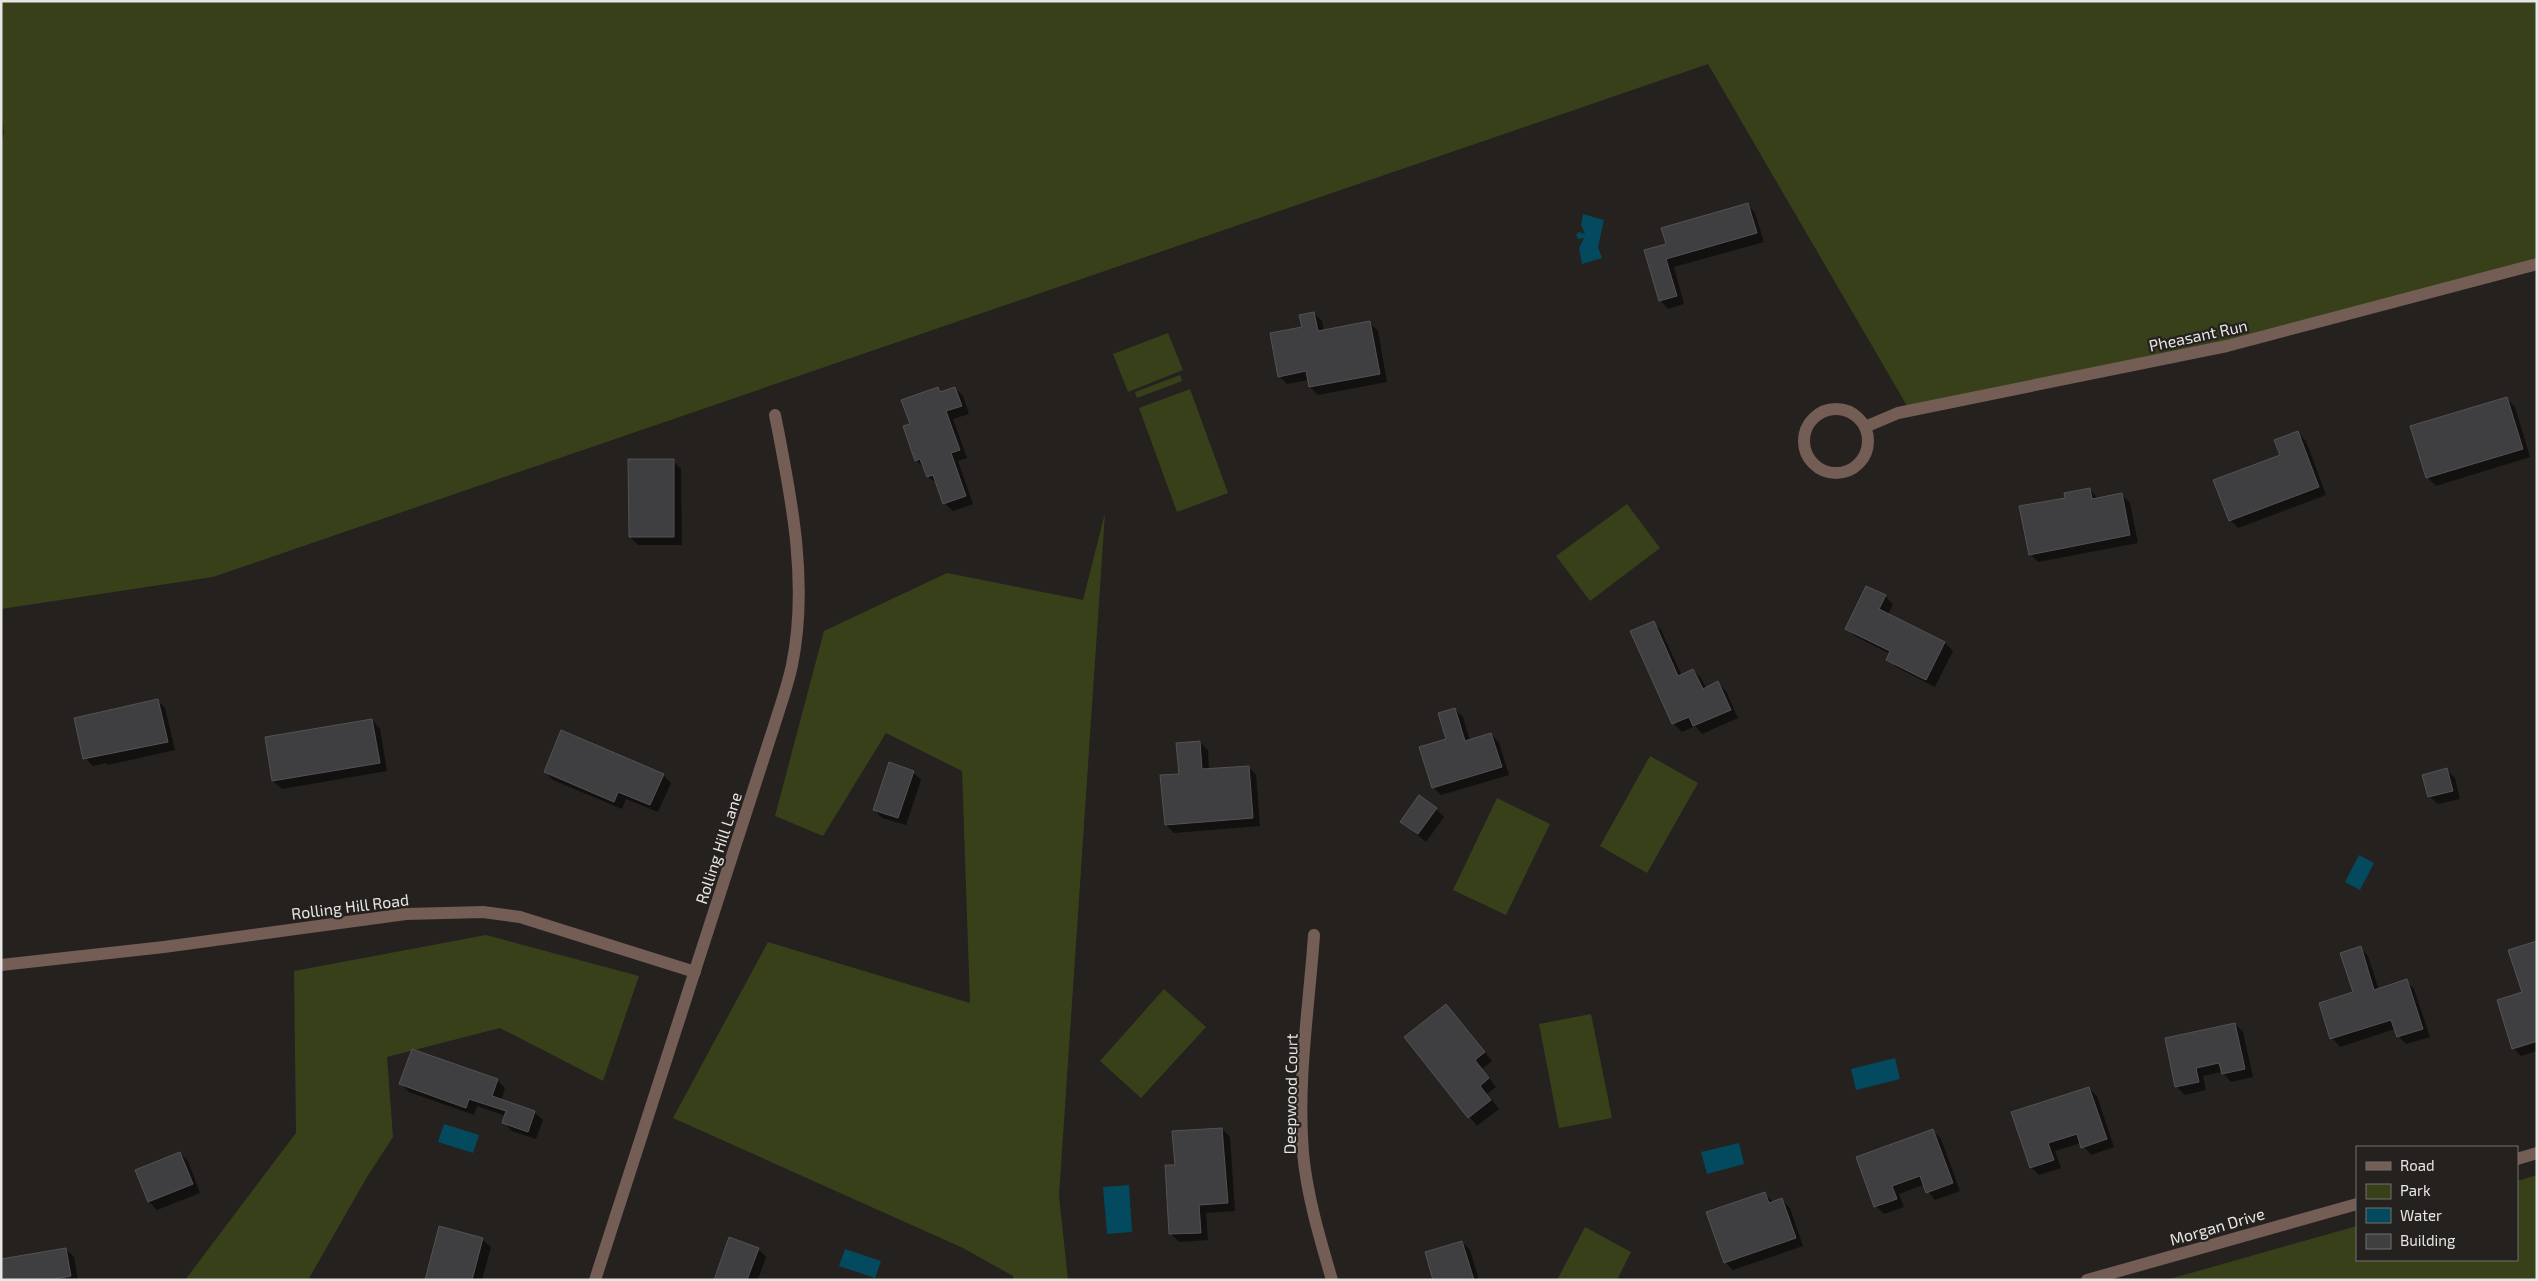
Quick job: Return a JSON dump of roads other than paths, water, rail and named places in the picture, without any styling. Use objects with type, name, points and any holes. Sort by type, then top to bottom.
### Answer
[{"type":"street","name":"Pheasant Run","points":[[1865,427],[1898,413],[2227,346],[2537,264]]},
{"type":"street","points":[[1839,409],[1849,412],[1858,418],[1865,427],[1868,437],[1866,452],[1858,464],[1850,470],[1830,472],[1820,469],[1807,454],[1804,444],[1805,433],[1814,419],[1828,410],[1839,409]]},
{"type":"street","name":"Rolling Hill Lane","points":[[595,1280],[792,665],[798,619],[799,579],[792,515],[775,415]]},
{"type":"street","name":"Rolling Hill Road","points":[[1,965],[164,947],[406,914],[483,912],[520,917],[695,972]]},
{"type":"street","name":"Deepwood Court","points":[[1314,935],[1303,1084],[1303,1153],[1316,1226],[1332,1280]]},
{"type":"street","points":[[2518,1159],[2537,1153]]},
{"type":"street","name":"Morgan Drive","points":[[2087,1280],[2356,1204]]},
{"type":"water","points":[[1583,214],[1604,220],[1598,247],[1602,258],[1582,264],[1579,248],[1584,238],[1578,239],[1576,235],[1579,232],[1585,234],[1581,225]]},
{"type":"water","points":[[2359,855],[2374,863],[2360,890],[2345,882]]},
{"type":"water","points":[[1895,1058],[1900,1079],[1856,1090],[1851,1069]]},
{"type":"water","points":[[444,1124],[479,1135],[473,1153],[438,1142]]},
{"type":"water","points":[[1739,1143],[1744,1164],[1707,1174],[1701,1152]]},
{"type":"water","points":[[1129,1185],[1132,1232],[1107,1234],[1103,1187]]},
{"type":"water","points":[[845,1249],[881,1261],[875,1278],[839,1266]]}]
